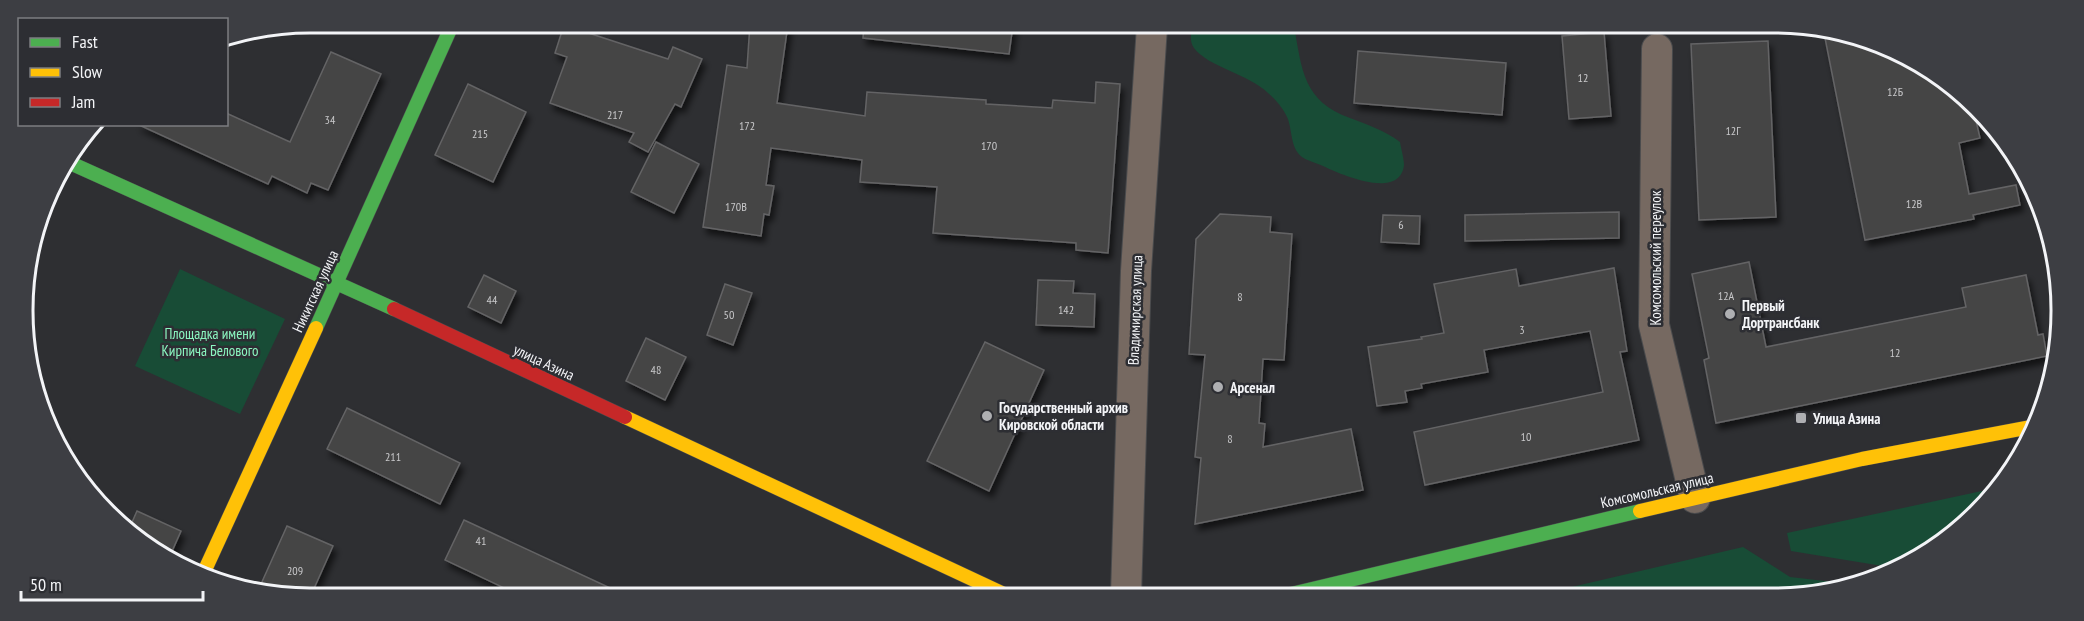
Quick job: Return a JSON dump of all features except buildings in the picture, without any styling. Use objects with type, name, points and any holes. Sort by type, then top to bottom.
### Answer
[{"type":"street","name":"Никитская улица","points":[[206,568],[449,33]]},
{"type":"street","name":"Владимирская улица","points":[[1126,588],[1138,235],[1152,33]]},
{"type":"street","name":"Комсомольский переулок","points":[[1657,49],[1654,325],[1695,498]]},
{"type":"street","name":"улица Азина","points":[[74,165],[337,283],[991,588]]},
{"type":"street","name":"Комсомольская улица","points":[[1316,588],[1862,459],[2024,428]]},
{"type":"green space","points":[[1295,33],[1303,70],[1314,93],[1334,111],[1382,131],[1400,142],[1404,165],[1400,176],[1392,181],[1368,182],[1302,157],[1295,148],[1284,112],[1271,95],[1260,86],[1200,55],[1191,43],[1191,34]]},
{"type":"green space","name":"Площадка имени Кирпича Белового","points":[[180,269],[285,319],[240,414],[135,366]]},
{"type":"green space","points":[[1984,490],[1970,507],[1942,531],[1912,551],[1882,566],[1791,551],[1787,533]]},
{"type":"green space","points":[[1743,547],[1790,577],[1833,582],[1774,588],[1567,588]]},
{"type":"traffic: fast","points":[[316,328],[449,33]]},
{"type":"traffic: fast","points":[[74,165],[394,309]]},
{"type":"traffic: fast","points":[[1316,588],[1640,511]]},
{"type":"traffic: slow","points":[[206,568],[316,328]]},
{"type":"traffic: slow","points":[[625,417],[991,588]]},
{"type":"traffic: slow","points":[[1640,511],[1862,459],[2024,428]]},
{"type":"traffic: jam","points":[[394,309],[625,417]]},
{"type":"place","name":"Первый Дортрансбанк","points":[[1730,314]]},
{"type":"place","name":"Арсенал","points":[[1218,387]]},
{"type":"place","name":"Государственный архив Кировской области","points":[[987,416]]},
{"type":"place","name":"Улица Азина","points":[[1801,418]]}]
